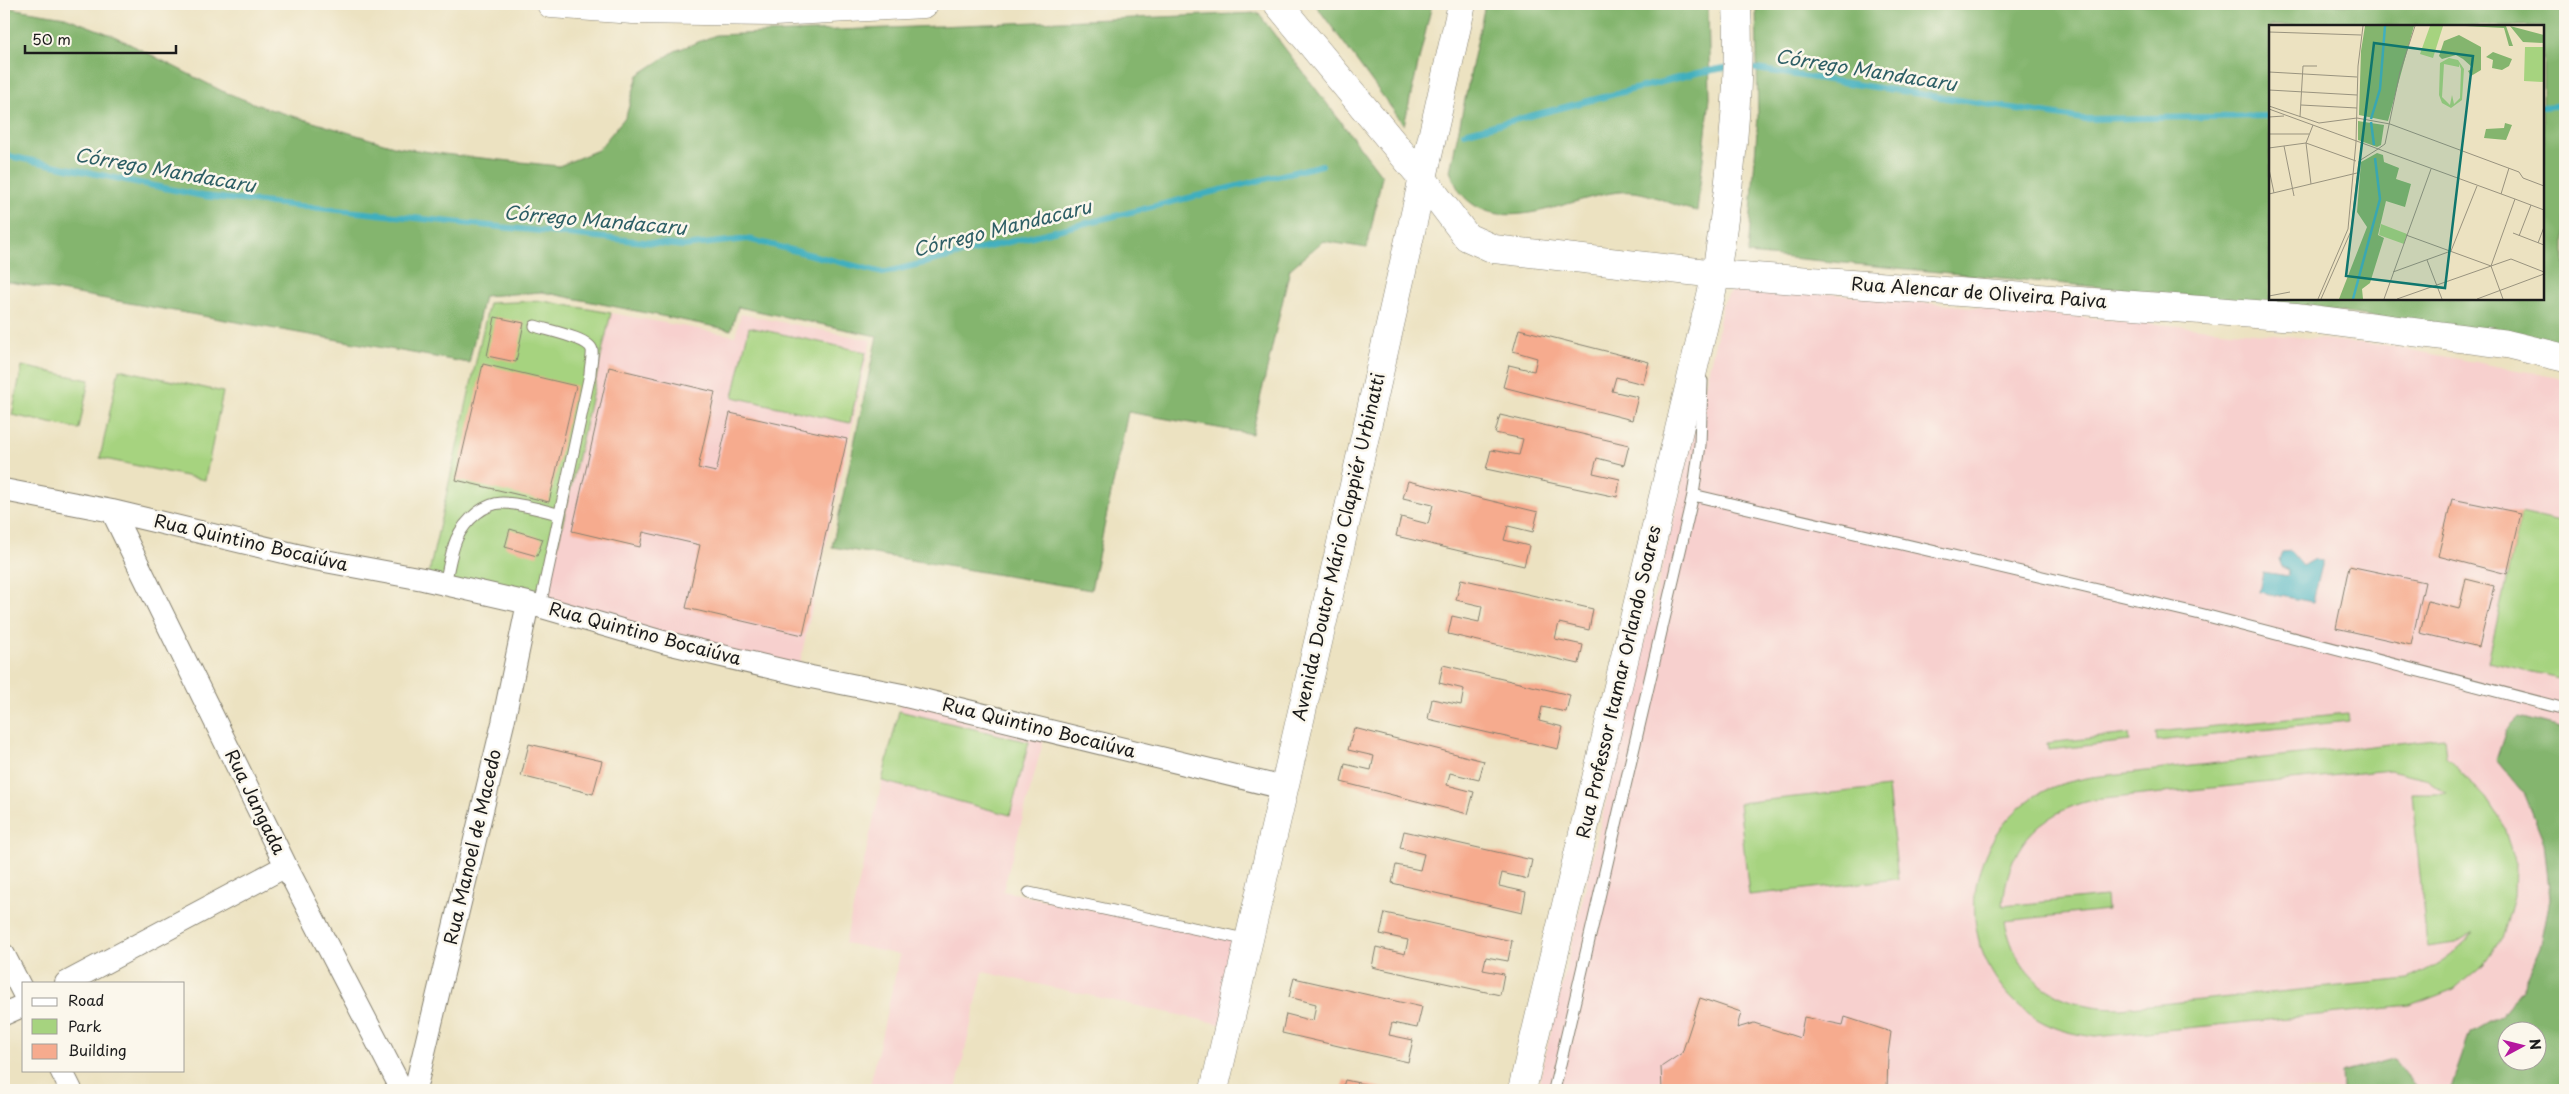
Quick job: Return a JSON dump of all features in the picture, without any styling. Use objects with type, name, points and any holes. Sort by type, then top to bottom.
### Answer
[{"type":"main road","points":[[551,4],[633,10],[774,12],[924,4]]},
{"type":"main road","name":"Rua Alencar de Oliveira Paiva","points":[[1278,4],[1423,179],[1467,237],[1494,249],[1716,274],[2296,317],[2507,344],[2565,358]]},
{"type":"main road","name":"Avenida Doutor Mário Clappiér Urbinatti","points":[[1214,1090],[1462,4]]},
{"type":"main road","points":[[1716,274],[1728,197],[1737,106],[1738,16]]},
{"type":"main road","name":"Rua Professor Itamar Orlando Soares","points":[[1522,1090],[1716,274]]},
{"type":"street","name":"Rua Quintino Bocaiúva","points":[[4,490],[112,511],[309,558],[445,584],[534,604],[663,642],[811,677],[902,695],[1284,788]]},
{"type":"street","name":"Rua Jangada","points":[[112,511],[286,866],[402,1090]]},
{"type":"street","name":"Rua Manoel de Macedo","points":[[415,1090],[499,740],[534,604]]},
{"type":"street","points":[[68,982],[286,866]]},
{"type":"street","points":[[4,955],[22,990]]},
{"type":"street","points":[[4,1014],[22,1006]]},
{"type":"street","points":[[62,1072],[71,1090]]},
{"type":"lane","points":[[1554,1090],[1693,494],[1700,445],[1708,312]]},
{"type":"lane","points":[[534,604],[558,514],[590,374],[592,350],[588,344],[577,339],[535,326]]},
{"type":"lane","points":[[1693,494],[2200,614],[2565,709]]},
{"type":"lane","points":[[445,584],[454,542],[460,529],[484,508],[493,504],[504,503],[558,514]]},
{"type":"lane","points":[[1029,893],[1249,940]]},
{"type":"shaded area","points":[[1747,286],[2384,345],[2565,379],[2565,1090],[1537,1090],[1717,335],[1722,305],[1730,292]]},
{"type":"shaded area","points":[[611,313],[735,336],[741,314],[871,340],[798,671],[542,613]]},
{"type":"shaded area","points":[[902,696],[1046,731],[1003,891],[1248,943],[1229,1026],[983,972],[956,1090],[869,1090],[900,955],[845,943]]},
{"type":"green space","points":[[1315,4],[1432,4],[1404,125]]},
{"type":"green space","points":[[1485,4],[1708,4],[1710,98],[1697,211],[1677,206],[1650,195],[1620,192],[1600,195],[1536,212],[1515,215],[1494,213],[1476,206],[1460,192],[1450,171]]},
{"type":"green space","points":[[1756,4],[2565,4],[2565,345],[2299,306],[1748,254],[1758,116]]},
{"type":"green space","points":[[4,7],[65,17],[114,36],[222,91],[266,108],[397,147],[443,154],[559,166],[598,150],[626,116],[638,75],[675,51],[716,35],[1258,13],[1382,176],[1367,248],[1323,241],[1290,269],[1252,434],[1128,412],[1091,590],[832,547],[877,336],[738,307],[731,330],[542,292],[484,296],[469,363],[4,281]]},
{"type":"green space","points":[[543,301],[611,313],[542,613],[426,586],[489,303]]},
{"type":"green space","points":[[749,327],[866,352],[850,423],[733,397]]},
{"type":"green space","points":[[22,366],[89,380],[79,429],[12,415]]},
{"type":"green space","points":[[119,369],[223,392],[205,480],[100,458]]},
{"type":"green space","points":[[2521,513],[2565,523],[2565,679],[2488,662]]},
{"type":"green space","points":[[899,711],[1029,742],[1010,815],[882,781]]},
{"type":"green space","points":[[2348,713],[2349,721],[2157,741],[2156,732]]},
{"type":"green space","points":[[2519,717],[2565,729],[2565,1090],[2450,1090],[2470,1033],[2501,1015],[2522,989],[2540,949],[2550,899],[2544,842],[2525,795],[2496,760],[2506,730]]},
{"type":"green space","points":[[2129,734],[2130,741],[2048,750],[2047,743]]},
{"type":"green space","points":[[2444,738],[2446,757],[2486,798],[2505,827],[2515,862],[2514,897],[2503,936],[2484,964],[2454,989],[2410,1006],[2095,1037],[2058,1029],[2037,1019],[2010,997],[1991,970],[1979,940],[1975,908],[1978,877],[1989,846],[2008,819],[2035,796],[2048,789],[2092,777]],"holes":[[[2390,770],[2425,778],[2447,794],[2412,794],[2427,947],[2455,943],[2474,932],[2444,960],[2408,979],[2121,1008],[2099,1007],[2061,997],[2045,988],[2031,976],[2020,961],[2011,943],[2005,921],[2107,910],[2106,896],[2003,906],[2011,867],[2018,851],[2028,836],[2055,814],[2073,806],[2093,800]]]},
{"type":"green space","points":[[1888,787],[1898,879],[1749,895],[1739,803]]},
{"type":"green space","points":[[2393,1059],[2420,1090],[2342,1090],[2341,1073]]},
{"type":"water","points":[[2290,551],[2303,566],[2315,559],[2322,560],[2313,602],[2259,592],[2263,572],[2288,576],[2289,570],[2282,567],[2279,559],[2282,552]]},
{"type":"building","points":[[495,317],[524,323],[516,362],[487,356]]},
{"type":"building","points":[[1519,329],[1649,362],[1643,384],[1616,377],[1612,391],[1638,397],[1632,420],[1503,387],[1509,365],[1534,371],[1537,358],[1513,351]]},
{"type":"building","points":[[483,364],[576,386],[549,502],[456,480]]},
{"type":"building","points":[[609,367],[715,392],[698,468],[716,472],[730,413],[847,439],[803,635],[686,608],[700,545],[643,532],[640,547],[572,531]]},
{"type":"building","points":[[1500,415],[1629,445],[1624,465],[1597,458],[1593,473],[1620,479],[1617,497],[1486,469],[1491,450],[1519,455],[1523,439],[1495,433]]},
{"type":"building","points":[[1408,481],[1538,512],[1533,532],[1508,526],[1504,540],[1529,546],[1524,566],[1396,536],[1401,517],[1428,524],[1433,505],[1403,498]]},
{"type":"building","points":[[2452,499],[2521,513],[2507,574],[2438,556]]},
{"type":"building","points":[[510,529],[543,539],[537,556],[505,547]]},
{"type":"building","points":[[2349,566],[2425,582],[2411,645],[2336,628]]},
{"type":"building","points":[[1461,579],[1593,609],[1589,630],[1559,623],[1555,639],[1583,645],[1579,664],[1448,634],[1452,616],[1479,622],[1482,606],[1456,600]]},
{"type":"building","points":[[2466,579],[2494,586],[2479,647],[2420,633],[2428,601],[2459,609]]},
{"type":"building","points":[[1443,665],[1570,695],[1566,712],[1542,707],[1539,721],[1563,727],[1558,749],[1428,719],[1432,699],[1461,705],[1464,689],[1439,683]]},
{"type":"building","points":[[1354,728],[1484,761],[1479,780],[1450,773],[1447,785],[1474,792],[1468,814],[1341,782],[1345,764],[1371,770],[1374,756],[1348,750]]},
{"type":"building","points":[[529,744],[602,761],[593,794],[521,776]]},
{"type":"building","points":[[1404,831],[1532,860],[1528,879],[1502,873],[1499,886],[1526,892],[1522,913],[1392,883],[1396,865],[1420,870],[1424,854],[1400,848]]},
{"type":"building","points":[[1385,913],[1512,941],[1508,961],[1486,957],[1483,970],[1504,974],[1500,995],[1372,967],[1376,947],[1405,954],[1408,940],[1380,934]]},
{"type":"building","points":[[1294,978],[1422,1007],[1417,1028],[1392,1023],[1389,1035],[1413,1040],[1408,1062],[1282,1033],[1286,1014],[1313,1021],[1316,1004],[1289,997]]},
{"type":"building","points":[[1700,998],[1741,1012],[1737,1028],[1754,1023],[1800,1038],[1804,1017],[1843,1025],[1845,1017],[1891,1032],[1887,1090],[1662,1090],[1661,1067],[1682,1053]]},
{"type":"building","points":[[1345,1080],[1387,1089],[1387,1090],[1342,1090]]},
{"type":"waterway","name":"Córrego Mandacaru","points":[[1464,133],[1697,73],[1730,67]]},
{"type":"waterway","name":"Córrego Mandacaru","points":[[1743,67],[2083,119],[2269,116]]},
{"type":"waterway","name":"Córrego Mandacaru","points":[[2544,107],[2565,105]]},
{"type":"waterway","name":"Córrego Mandacaru","points":[[4,155],[203,196],[683,246],[748,239],[883,273],[1322,165]]}]
